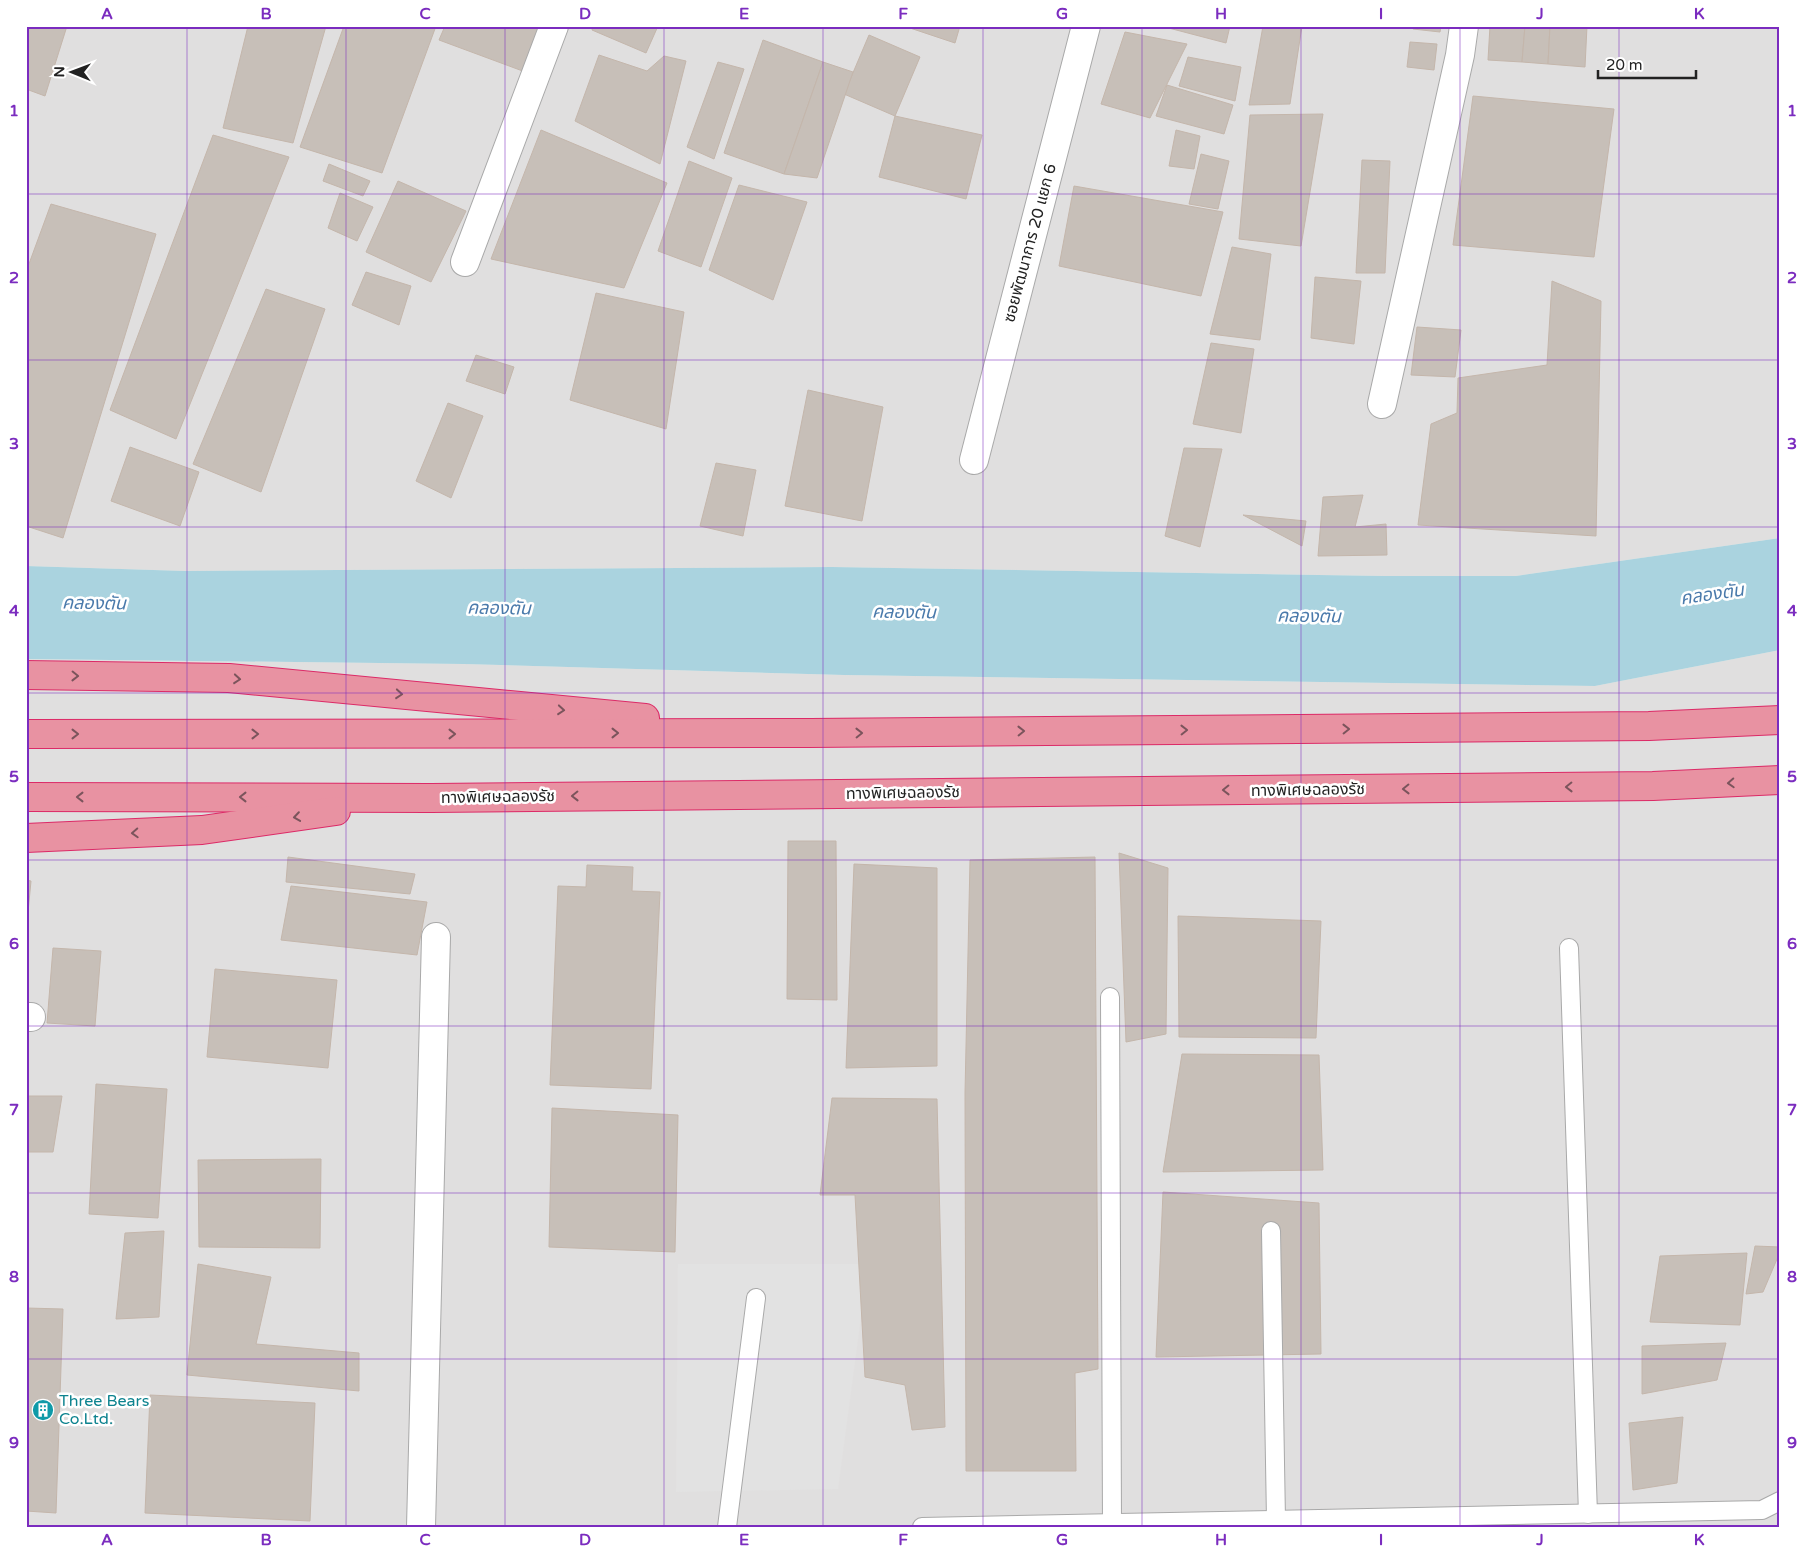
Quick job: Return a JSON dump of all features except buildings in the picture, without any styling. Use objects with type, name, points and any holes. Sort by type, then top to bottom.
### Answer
[{"type":"highway","points":[[26,675],[229,678],[810,733]]},
{"type":"highway","points":[[26,734],[810,733],[1649,726],[1780,720]]},
{"type":"highway","name":"ทางพิเศษฉลองรัช","points":[[26,797],[432,798],[1653,786],[1780,780]]},
{"type":"highway","points":[[26,838],[202,830],[432,798]]},
{"type":"street","points":[[465,262],[554,26]]},
{"type":"street","name":"ซอยพัฒนาการ 20 แยก 6","points":[[974,460],[1086,26]]},
{"type":"street","points":[[1382,404],[1458,64],[1464,26]]},
{"type":"street","points":[[421,1527],[436,937]]},
{"type":"lane","points":[[1569,948],[1588,1514]]},
{"type":"lane","points":[[1110,997],[1112,1523]]},
{"type":"lane","points":[[1271,1231],[1276,1520]]},
{"type":"lane","points":[[727,1527],[756,1298]]},
{"type":"lane","points":[[922,1527],[1762,1510],[1780,1502]]},
{"type":"shaded area","points":[[26,26],[1780,26],[1780,538],[1516,576],[1384,576],[832,567],[185,571],[26,566]]},
{"type":"shaded area","points":[[1780,650],[1780,1527],[26,1527],[26,659],[463,664],[844,675],[1595,686]]},
{"type":"shaded area","points":[[678,1264],[868,1264],[838,1489],[676,1492]]},
{"type":"water","name":"คลองตัน","points":[[1780,538],[1780,650],[1595,686],[844,675],[463,664],[26,659],[26,566],[185,571],[832,567],[1384,576],[1516,576]]},
{"type":"place","name":"Three Bears Co.Ltd.","points":[[43,1410]]}]
